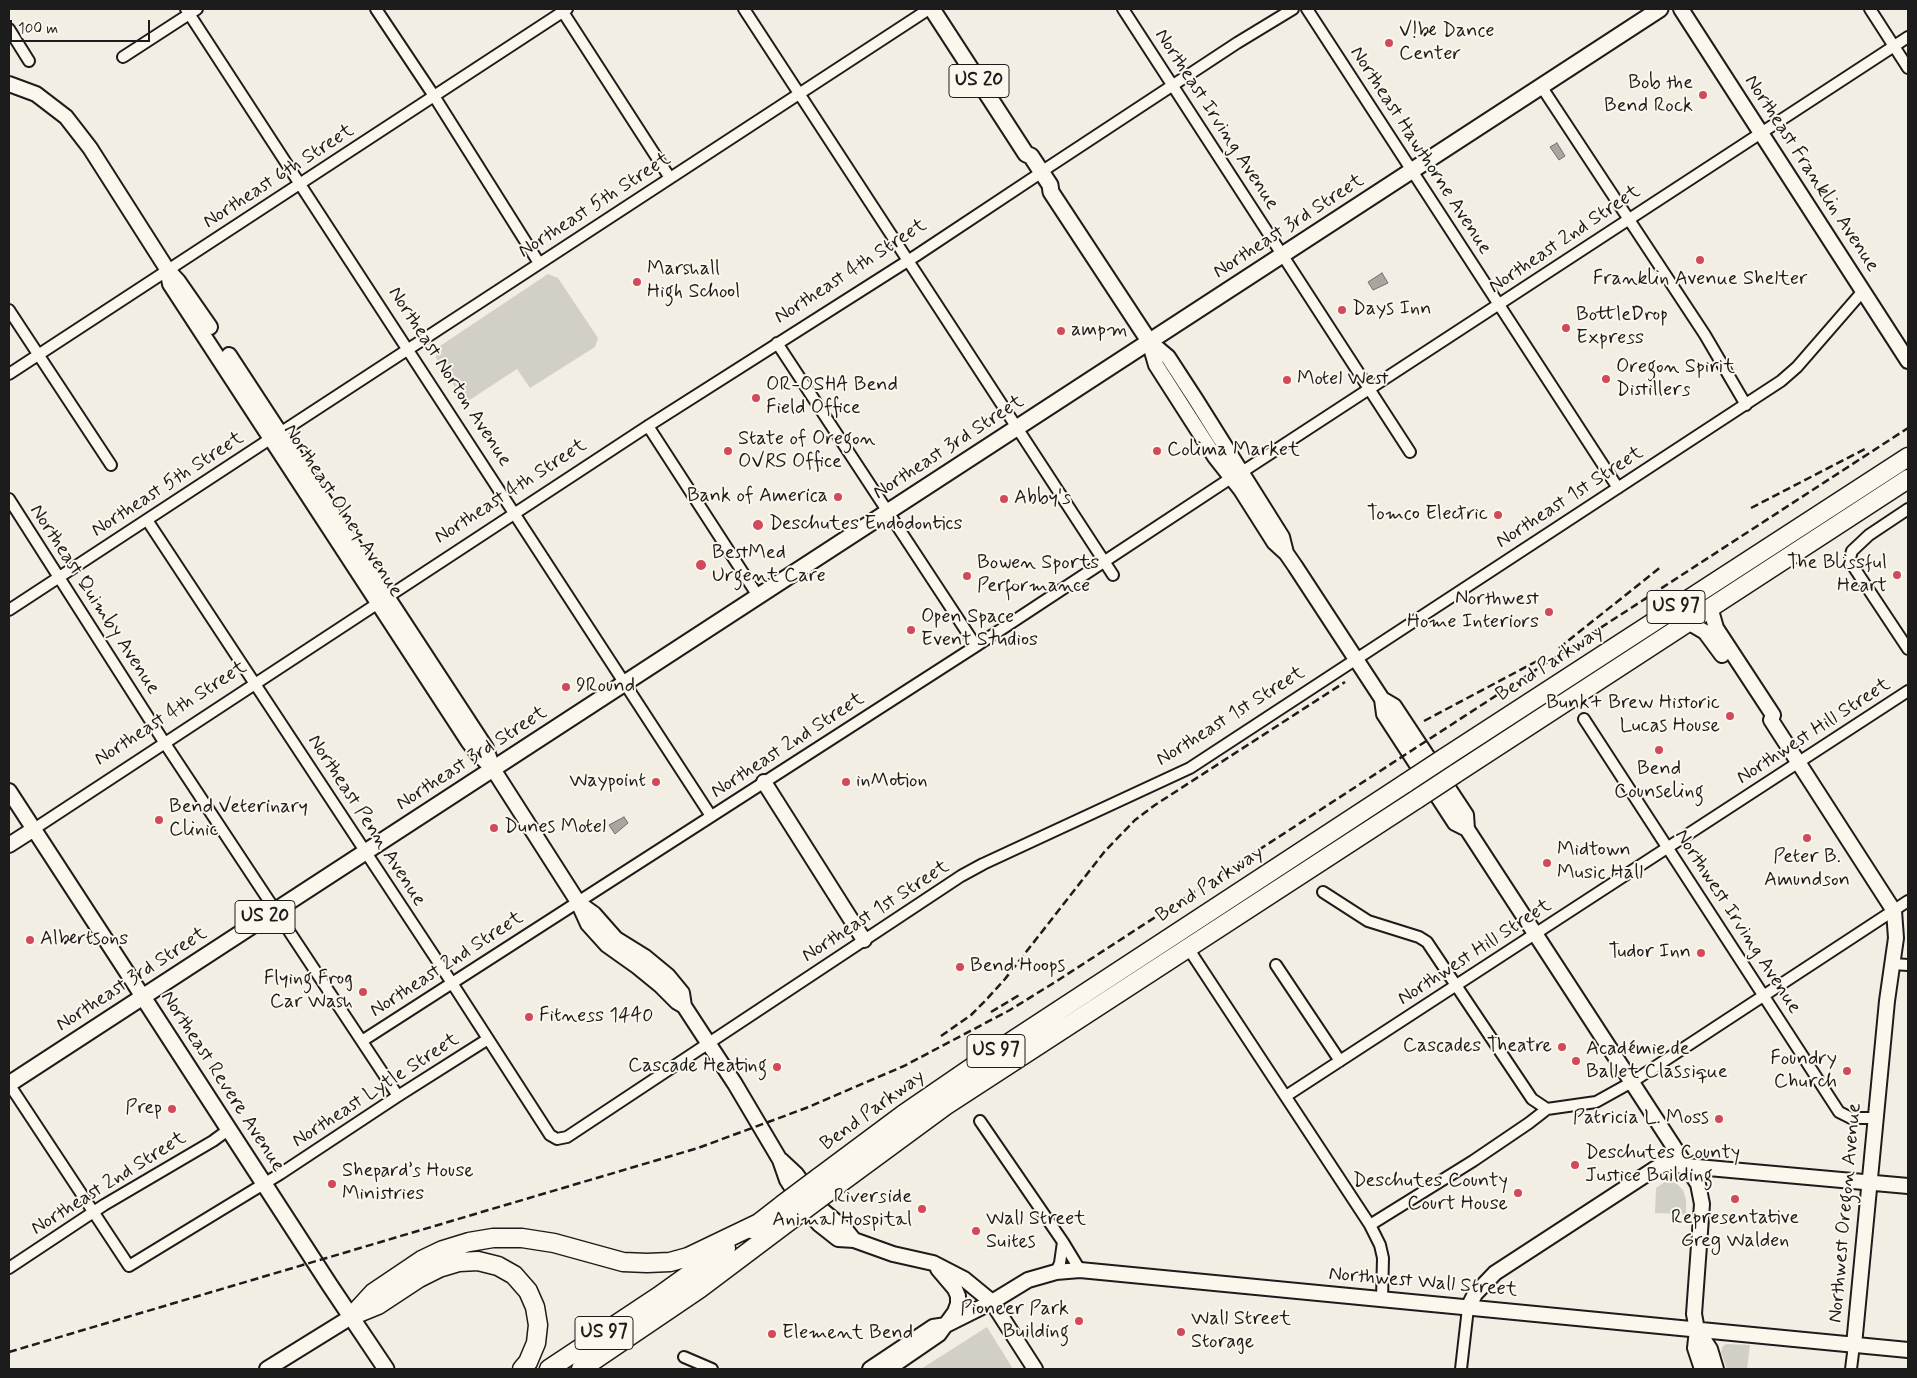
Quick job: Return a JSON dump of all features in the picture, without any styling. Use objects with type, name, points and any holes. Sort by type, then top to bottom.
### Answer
[{"type":"highway","name":"Bend Parkway","points":[[815,1193],[904,1114],[974,1066],[1406,783],[1430,760],[1908,457]]},
{"type":"highway","name":"Bend Parkway","points":[[581,1369],[692,1294],[787,1212],[815,1193],[1908,479]]},
{"type":"highway","name":"Bend Parkway","points":[[549,1369],[659,1296],[761,1222],[787,1212]]},
{"type":"highway","points":[[351,1316],[373,1293],[422,1260],[443,1250],[469,1242],[493,1238],[522,1238],[554,1243],[623,1262],[670,1262],[688,1257],[761,1222]]},
{"type":"highway","points":[[351,1316],[378,1305],[419,1278],[439,1268],[459,1262],[478,1261],[498,1266],[514,1275],[528,1291],[536,1307],[538,1324],[536,1343],[528,1362],[522,1369]]},
{"type":"main road","name":"US 20","points":[[931,9],[1026,154],[1025,159],[1050,185],[1051,192],[1148,341]]},
{"type":"main road","name":"Northeast 3rd Street","points":[[9,1084],[1660,9]]},
{"type":"main road","name":"Northeast Franklin Avenue","points":[[1681,9],[1908,361]]},
{"type":"main road","name":"Northeast Olney Avenue","points":[[9,84],[36,94],[66,117],[90,148],[168,269],[170,284],[275,436],[382,600],[486,748],[493,769],[578,902],[594,914],[616,939],[644,957],[668,976],[682,993],[684,1006],[735,1084],[780,1160],[815,1193],[825,1213],[846,1230],[854,1240],[893,1254],[933,1263]]},
{"type":"main road","points":[[1148,341],[1156,365],[1236,475],[1274,542],[1286,553],[1355,660],[1382,699],[1394,706],[1466,814],[1467,829],[1698,1184],[1702,1204],[1694,1314],[1697,1330],[1695,1348],[1702,1369]]},
{"type":"main road","points":[[1710,607],[1716,628],[1773,715],[1771,720],[1894,911]]},
{"type":"main road","points":[[1688,622],[1705,632],[1714,642],[1765,720],[1771,720]]},
{"type":"main road","points":[[764,782],[864,940]]},
{"type":"main road","name":"Northeast Revere Avenue","points":[[9,791],[228,1130],[386,1369]]},
{"type":"main road","name":"Northeast 4th Street","points":[[9,845],[34,829]]},
{"type":"main road","name":"Northwest Oregon Avenue","points":[[1854,1345],[1887,1002],[1896,938],[1894,911]]},
{"type":"main road","points":[[1468,1308],[1484,1282],[1513,1261],[1664,1164],[1908,1186]]},
{"type":"main road","points":[[933,1263],[964,1278],[992,1302],[1035,1369]]},
{"type":"main road","points":[[933,1263],[948,1280],[958,1296],[958,1304],[946,1325]]},
{"type":"main road","name":"Northwest Wall Street","points":[[870,1369],[933,1327],[946,1325],[992,1302],[1028,1280],[1056,1272],[1080,1270],[1908,1350]]},
{"type":"main road","points":[[266,1369],[351,1316]]},
{"type":"main road","name":"Northwest Wall Street","points":[[888,1369],[927,1344],[946,1325]]},
{"type":"main road","points":[[1697,1330],[1710,1349],[1716,1369]]},
{"type":"street","points":[[376,9],[434,96],[539,263]]},
{"type":"street","points":[[744,9],[1113,574]]},
{"type":"street","name":"Northeast 5th Street","points":[[9,610],[931,9]]},
{"type":"street","name":"Northeast Irving Avenue","points":[[1123,9],[1410,452]]},
{"type":"street","name":"Northeast 4th Street","points":[[34,829],[648,426],[907,260],[1237,43],[1293,9]]},
{"type":"street","name":"Northeast Hawthorne Avenue","points":[[1307,9],[1618,488]]},
{"type":"street","points":[[1870,9],[1908,68]]},
{"type":"street","points":[[122,57],[191,10]]},
{"type":"street","name":"Northeast Norton Avenue","points":[[191,10],[407,349],[711,816]]},
{"type":"street","points":[[564,10],[670,178]]},
{"type":"street","name":"Northeast 6th Street","points":[[9,374],[564,10]]},
{"type":"street","points":[[9,29],[29,61]]},
{"type":"street","name":"Northeast 2nd Street","points":[[362,1041],[976,646],[1908,37]]},
{"type":"street","points":[[1541,86],[1628,220],[1667,276],[1746,404]]},
{"type":"street","name":"Northeast 1st Street","points":[[557,1139],[567,1137],[962,876],[983,864],[1190,768],[1781,381],[1797,367],[1863,291]]},
{"type":"street","points":[[9,310],[110,465]]},
{"type":"street","points":[[777,343],[976,646]]},
{"type":"street","points":[[648,426],[758,596]]},
{"type":"street","name":"Northeast Quimby Avenue","points":[[9,499],[164,742],[398,1096]]},
{"type":"street","points":[[1908,509],[1869,535],[1852,551],[1850,558],[1851,563],[1908,650]]},
{"type":"street","name":"Northeast Penn Avenue","points":[[147,520],[550,1135],[557,1139]]},
{"type":"street","name":"Northwest Hill Street","points":[[1286,1096],[1908,691]]},
{"type":"street","name":"Northwest Irving Avenue","points":[[1584,719],[1669,847],[1839,1112],[1851,1118],[1876,1118]]},
{"type":"street","points":[[1323,892],[1368,921],[1419,937],[1427,942],[1532,1099],[1547,1109]]},
{"type":"street","points":[[1370,1225],[1473,1161],[1530,1123],[1547,1109],[1596,1102],[1632,1082],[1908,901]]},
{"type":"street","points":[[1188,948],[1370,1225],[1380,1244],[1383,1258],[1382,1299]]},
{"type":"street","points":[[1893,964],[1908,965]]},
{"type":"street","points":[[1276,965],[1340,1061]]},
{"type":"street","name":"Northeast Lytle Street","points":[[94,1212],[129,1266],[488,1039]]},
{"type":"street","points":[[9,1084],[94,1212]]},
{"type":"street","points":[[980,1121],[1080,1270]]},
{"type":"street","name":"Northeast 2nd Street","points":[[9,1268],[94,1212],[213,1141],[228,1130]]},
{"type":"street","points":[[1056,1272],[1060,1262],[1063,1242]]},
{"type":"street","points":[[1461,1369],[1468,1308]]},
{"type":"street","name":"Northwest Oregon Avenue","points":[[1851,1369],[1854,1345]]},
{"type":"street","points":[[684,1357],[712,1369]]},
{"type":"shaded area","points":[[1557,143],[1565,156],[1559,160],[1550,147]]},
{"type":"shaded area","points":[[1382,273],[1388,283],[1373,290],[1368,282]]},
{"type":"shaded area","points":[[548,274],[558,278],[598,338],[595,347],[530,388],[517,369],[465,403],[436,358],[437,348]]},
{"type":"shaded area","points":[[624,817],[628,823],[615,834],[609,825]]},
{"type":"shaded area","points":[[1666,1181],[1676,1183],[1683,1190],[1686,1200],[1686,1214],[1655,1213],[1656,1188]]},
{"type":"shaded area","points":[[987,1327],[1013,1369],[921,1369]]},
{"type":"shaded area","points":[[1726,1344],[1750,1345],[1747,1369],[1727,1369],[1721,1352]]},
{"type":"railway","points":[[9,1352],[698,1148],[806,1108],[904,1066],[1010,1010],[1060,979],[1908,428]]},
{"type":"railway","points":[[1751,508],[1865,449]]},
{"type":"railway","points":[[1559,648],[1662,566]]},
{"type":"railway","points":[[1424,721],[1539,660]]},
{"type":"railway","points":[[941,1036],[971,1015],[1005,979],[1105,851],[1135,820],[1155,805],[1345,682]]},
{"type":"railway","points":[[991,1012],[1021,994]]},
{"type":"place","name":"V!be Dance Center","points":[[1389,43]]},
{"type":"place","name":"Bob the Bend Rock","points":[[1703,95]]},
{"type":"place","name":"Franklin Avenue Shelter","points":[[1700,260]]},
{"type":"place","name":"Marshall High School","points":[[637,282]]},
{"type":"place","name":"Days Inn","points":[[1342,310]]},
{"type":"place","name":"BottleDrop Express","points":[[1566,328]]},
{"type":"place","name":"ampm","points":[[1061,331]]},
{"type":"place","name":"Oregon Spirit Distillers","points":[[1606,379]]},
{"type":"place","name":"Motel West","points":[[1287,380]]},
{"type":"place","name":"OR-OSHA Bend Field Office","points":[[756,398]]},
{"type":"place","name":"State of Oregon OVRS Office","points":[[728,451]]},
{"type":"place","name":"Colima Market","points":[[1157,451]]},
{"type":"place","name":"Bank of America","points":[[838,497]]},
{"type":"place","name":"Abby's","points":[[1004,499]]},
{"type":"place","name":"Tomco Electric","points":[[1498,515]]},
{"type":"place","name":"Deschutes Endodontics","points":[[758,525]]},
{"type":"place","name":"BestMed Urgent Care","points":[[701,565]]},
{"type":"place","name":"The Blissful Heart","points":[[1897,575]]},
{"type":"place","name":"Bowen Sports Performance","points":[[967,576]]},
{"type":"place","name":"Northwest Home Interiors","points":[[1549,612]]},
{"type":"place","name":"Open Space Event Studios","points":[[911,630]]},
{"type":"place","name":"9Round","points":[[566,687]]},
{"type":"place","name":"Bunk+ Brew Historic Lucas House","points":[[1730,716]]},
{"type":"place","name":"Bend Counseling","points":[[1659,750]]},
{"type":"place","name":"Waypoint","points":[[656,782]]},
{"type":"place","name":"inMotion","points":[[846,782]]},
{"type":"place","name":"Bend Veterinary Clinic","points":[[159,820]]},
{"type":"place","name":"Dunes Motel","points":[[494,828]]},
{"type":"place","name":"Peter B. Amundson","points":[[1807,838]]},
{"type":"place","name":"Midtown Music Hall","points":[[1547,863]]},
{"type":"place","name":"Albertsons","points":[[30,940]]},
{"type":"place","name":"Tudor Inn","points":[[1701,953]]},
{"type":"place","name":"Bend Hoops","points":[[960,967]]},
{"type":"place","name":"Flying Frog Car Wash","points":[[363,992]]},
{"type":"place","name":"Fitness 1440","points":[[529,1017]]},
{"type":"place","name":"Cascades Theatre","points":[[1562,1047]]},
{"type":"place","name":"Académie de Ballet Classique","points":[[1576,1061]]},
{"type":"place","name":"Cascade Heating","points":[[777,1067]]},
{"type":"place","name":"Foundry Church","points":[[1847,1071]]},
{"type":"place","name":"Prep","points":[[172,1109]]},
{"type":"place","name":"Patricia L. Moss","points":[[1719,1119]]},
{"type":"place","name":"Deschutes County Justice Building","points":[[1575,1165]]},
{"type":"place","name":"Shepard’s House Ministries","points":[[332,1184]]},
{"type":"place","name":"Deschutes County Court House","points":[[1518,1193]]},
{"type":"place","name":"Representative Greg Walden","points":[[1735,1199]]},
{"type":"place","name":"Riverside Animal Hospital","points":[[922,1209]]},
{"type":"place","name":"Wall Street Suites","points":[[976,1231]]},
{"type":"place","name":"Pioneer Park Building","points":[[1079,1321]]},
{"type":"place","name":"Wall Street Storage","points":[[1181,1332]]},
{"type":"place","name":"Element Bend","points":[[772,1334]]}]
